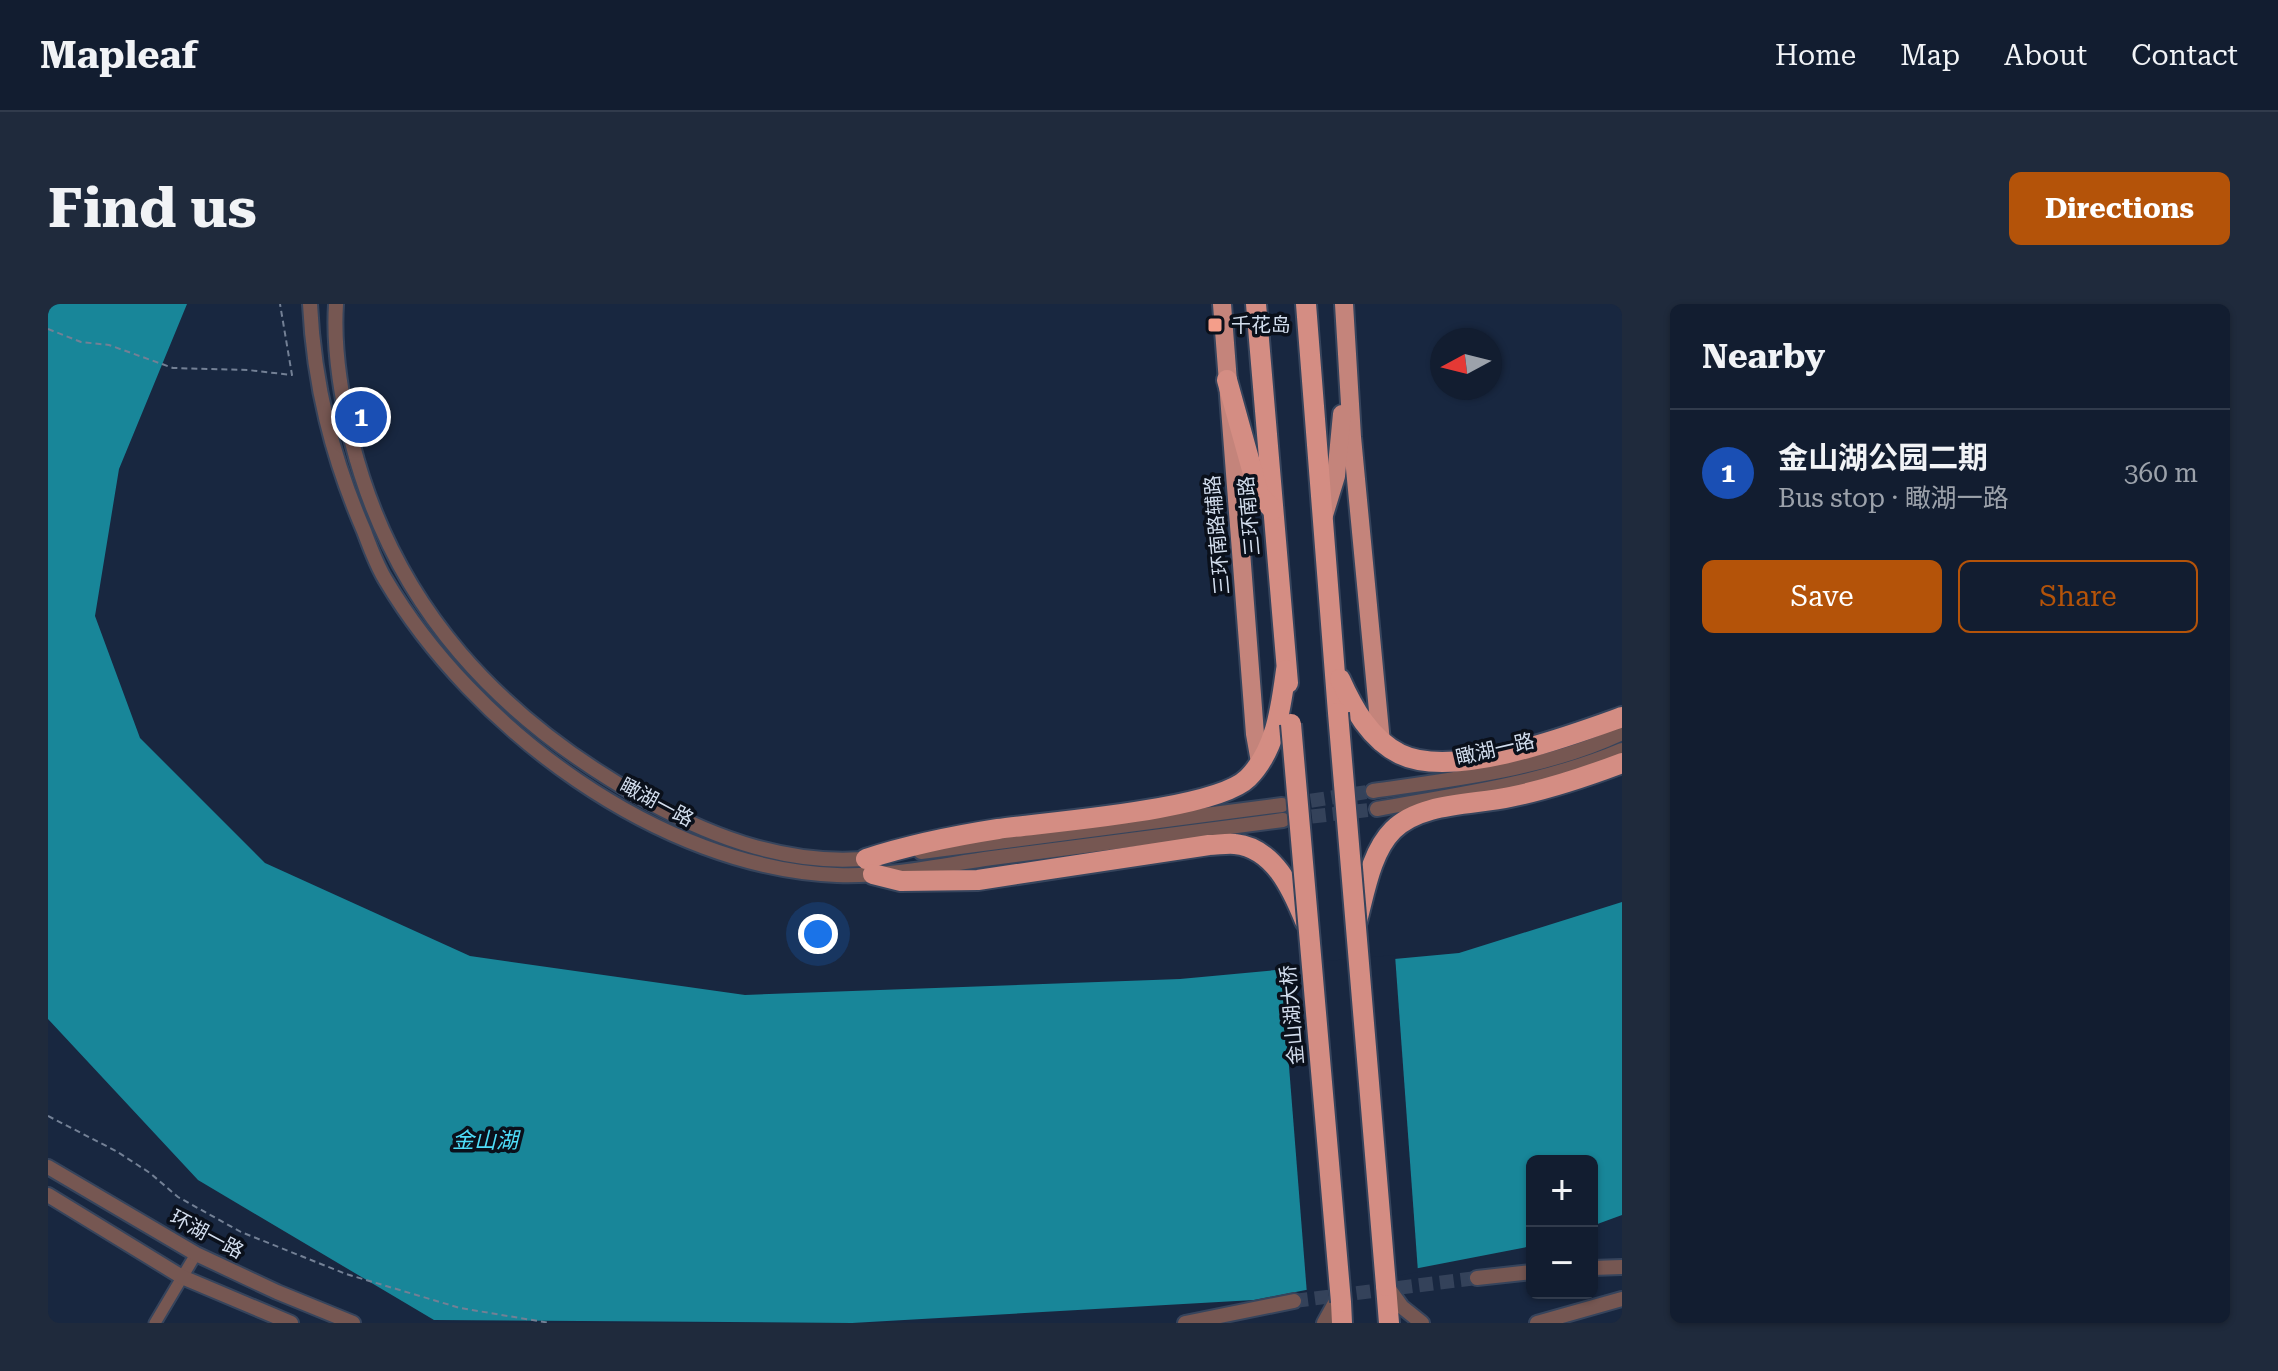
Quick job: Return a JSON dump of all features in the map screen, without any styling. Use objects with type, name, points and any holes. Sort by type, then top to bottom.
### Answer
[{"type":"highway","name":"三环南路","points":[[1256,304],[1291,724]]},
{"type":"highway","points":[[1306,304],[1389,1323]]},
{"type":"highway","points":[[1227,380],[1259,495],[1273,510]]},
{"type":"highway","points":[[1335,668],[1362,721],[1381,742],[1401,755],[1424,762],[1497,755],[1554,742],[1622,717]]},
{"type":"highway","points":[[869,866],[902,848],[995,830],[1137,811],[1207,798],[1232,789],[1248,779],[1275,732],[1286,670]]},
{"type":"highway","name":"金山湖大桥","points":[[1291,724],[1340,1298]]},
{"type":"highway","points":[[1356,924],[1370,873],[1385,840],[1395,828],[1411,818],[1542,789],[1622,763]]},
{"type":"highway","points":[[869,866],[901,881],[978,880],[1209,845],[1235,844],[1255,850],[1281,872],[1309,930]]},
{"type":"highway","points":[[1340,1298],[1342,1323]]},
{"type":"main road","name":"三环南路辅路","points":[[1222,304],[1255,734],[1260,762]]},
{"type":"main road","points":[[1344,304],[1381,742]]},
{"type":"main road","points":[[1323,518],[1336,476],[1342,414],[1350,393]]},
{"type":"street","name":"瞰湖一路","points":[[310,304],[326,422],[335,459],[384,577],[425,640],[466,684],[558,768],[594,791],[698,846],[743,861],[788,871],[838,875],[869,866],[1282,813]]},
{"type":"street","name":"瞰湖一路","points":[[336,304],[334,332],[345,412],[363,485],[391,550],[424,606],[463,660],[523,716],[560,745],[601,774],[670,813],[758,849],[798,858],[869,866]]},
{"type":"street","name":"瞰湖一路","points":[[1373,791],[1500,770],[1562,754],[1622,733]]},
{"type":"street","name":"瞰湖一路","points":[[1377,809],[1545,776],[1622,750]]},
{"type":"street","name":"环湖一路","points":[[48,1167],[196,1254],[353,1323]]},
{"type":"street","points":[[48,1195],[182,1277],[291,1323]]},
{"type":"street","points":[[155,1323],[196,1254]]},
{"type":"street","points":[[1598,1268],[1622,1267]]},
{"type":"street","points":[[1477,1278],[1526,1273]]},
{"type":"street","points":[[1386,1286],[1402,1307],[1422,1323]]},
{"type":"street","points":[[1324,1323],[1340,1298]]},
{"type":"street","points":[[1537,1323],[1622,1299]]},
{"type":"street","points":[[1185,1323],[1294,1301]]},
{"type":"path","points":[[48,329],[81,342],[109,345],[173,368],[248,370],[292,375],[280,304]]},
{"type":"path","points":[[48,1116],[116,1151],[150,1173],[178,1197],[241,1232],[346,1274],[460,1308],[550,1323]]},
{"type":"water","name":"金山湖","points":[[48,304],[187,304],[119,469],[95,616],[140,738],[265,863],[470,956],[745,995],[1180,979],[1459,953],[1622,902],[1622,1215],[1598,1224],[1598,1155],[1526,1155],[1526,1247],[1254,1300],[852,1323],[434,1320],[198,1180],[48,1019]]},
{"type":"pier","points":[[1395,955],[1418,1272],[1307,1294],[1281,965]]},
{"type":"tunnel","points":[[1290,804],[1373,791]]},
{"type":"tunnel","points":[[1291,819],[1377,809]]},
{"type":"tunnel","points":[[1294,1301],[1477,1278]]},
{"type":"place","name":"千花岛","points":[[1215,325]]},
{"type":"place","name":"金山湖公园二期","points":[[361,417]]}]
